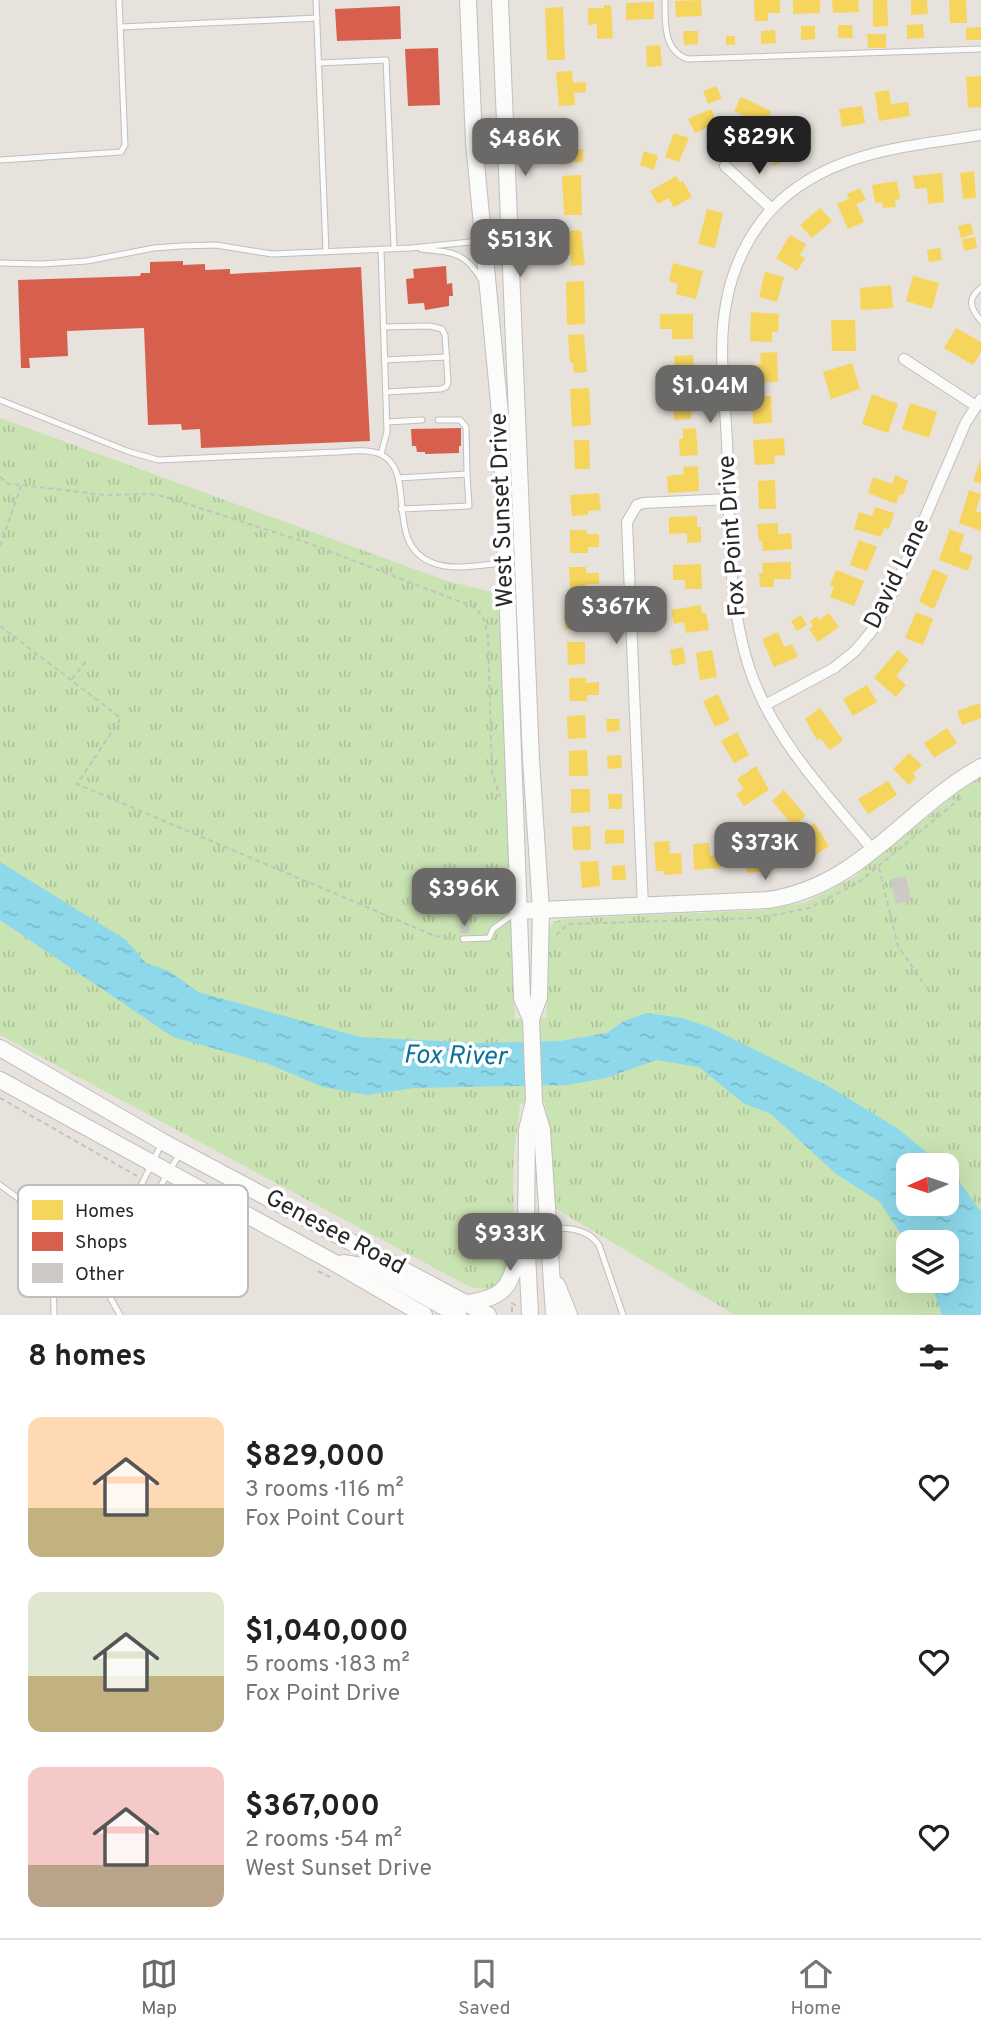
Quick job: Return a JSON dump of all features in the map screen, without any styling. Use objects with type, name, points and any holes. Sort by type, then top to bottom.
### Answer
[{"type":"main road","name":"West Sunset Drive","points":[[468,0],[474,142],[501,424],[522,998],[531,1019],[534,1101],[542,1130],[554,1315]]},
{"type":"main road","name":"West Sunset Drive","points":[[500,0],[531,760],[541,910],[539,997],[531,1019]]},
{"type":"main road","points":[[480,202],[490,221],[492,244],[497,253],[510,254]]},
{"type":"main road","points":[[483,240],[501,273],[504,309],[513,337]]},
{"type":"main road","points":[[518,911],[786,897],[820,886],[847,871],[947,790],[981,767]]},
{"type":"main road","name":"Genesee Road","points":[[0,1048],[240,1185]]},
{"type":"main road","name":"Genesee Road","points":[[0,1080],[190,1185]]},
{"type":"main road","name":"West Sunset Drive","points":[[523,1311],[527,1130],[534,1101]]},
{"type":"main road","name":"Genesee Road","points":[[248,1189],[463,1309],[488,1315]]},
{"type":"main road","name":"Genesee Road","points":[[248,1216],[424,1315]]},
{"type":"main road","points":[[333,1262],[374,1268],[463,1309],[502,1292],[511,1277],[526,1230]]},
{"type":"main road","points":[[552,1271],[569,1315]]},
{"type":"street","name":"Fox Point Drive","points":[[873,850],[791,749],[765,705],[751,673],[738,621],[734,590],[723,321],[733,275],[755,232],[772,209],[813,177],[843,162],[880,152],[981,135]]},
{"type":"street","points":[[725,166],[772,209]]},
{"type":"street","points":[[904,359],[979,403]]},
{"type":"street","name":"David Lane","points":[[765,705],[834,668],[855,651],[871,632],[893,592],[966,422],[979,403]]},
{"type":"street","points":[[643,906],[627,522],[637,505],[643,503],[730,499]]},
{"type":"lane","points":[[0,159],[121,152],[125,145],[119,0]]},
{"type":"lane","points":[[316,0],[326,252]]},
{"type":"lane","points":[[665,0],[670,45],[682,58],[688,60],[981,49]]},
{"type":"lane","points":[[120,27],[317,18]]},
{"type":"lane","points":[[319,62],[386,60],[394,248]]},
{"type":"lane","points":[[0,263],[87,261],[154,248],[181,246],[216,246],[272,254],[411,248],[483,240]]},
{"type":"lane","points":[[411,248],[461,256],[477,271],[489,298]]},
{"type":"lane","points":[[381,249],[387,422],[381,454]]},
{"type":"lane","points":[[981,288],[973,294],[971,301],[972,308],[981,321]]},
{"type":"lane","points":[[383,327],[442,329],[445,335],[449,383],[446,387],[386,392]]},
{"type":"lane","points":[[384,360],[447,356]]},
{"type":"lane","points":[[0,400],[127,451],[158,460],[366,451],[381,454],[390,463],[398,478],[405,532],[410,544],[422,557],[434,564],[450,566],[523,561]]},
{"type":"lane","points":[[387,422],[422,420]]},
{"type":"lane","points":[[401,509],[469,506],[466,427],[460,420],[438,420]]},
{"type":"lane","points":[[398,478],[467,474]]},
{"type":"lane","points":[[463,939],[489,938],[493,929],[518,911]]},
{"type":"lane","points":[[140,1185],[163,1142]]},
{"type":"lane","points":[[162,1185],[181,1152]]},
{"type":"lane","points":[[0,1185],[18,1198]]},
{"type":"lane","points":[[526,1230],[584,1231],[594,1239],[599,1245],[623,1315]]},
{"type":"lane","points":[[54,1297],[54,1315]]},
{"type":"lane","points":[[111,1297],[120,1315]]},
{"type":"path","points":[[0,546],[21,485]]},
{"type":"path","points":[[0,626],[121,718],[77,784],[435,936],[463,939]]},
{"type":"path","points":[[71,680],[87,660]]},
{"type":"path","points":[[873,850],[898,946],[925,986]]},
{"type":"path","points":[[0,1098],[122,1168]]},
{"type":"path","points":[[313,1268],[336,1281]]},
{"type":"path","points":[[512,1312],[512,1303],[523,1311]]},
{"type":"green space","points":[[0,418],[447,581],[500,594],[515,1019],[546,1018],[549,930],[553,922],[563,919],[763,910],[806,902],[853,878],[962,789],[981,777],[981,1315],[735,1315],[556,1209],[545,1102],[520,1104],[514,1158],[513,1236],[509,1266],[498,1285],[484,1289],[470,1287],[0,1035]]},
{"type":"water","name":"Fox River","points":[[0,862],[126,940],[146,963],[169,971],[198,992],[360,1037],[477,1043],[561,1041],[607,1033],[624,1021],[647,1013],[682,1018],[709,1027],[828,1086],[897,1128],[927,1153],[896,1153],[896,1216],[959,1216],[959,1181],[981,1212],[981,1315],[942,1315],[934,1293],[959,1293],[959,1230],[898,1230],[880,1202],[836,1174],[771,1114],[743,1103],[699,1067],[656,1060],[606,1078],[567,1085],[414,1088],[367,1095],[323,1087],[266,1063],[173,1037],[0,920]]},
{"type":"building: Homes","points":[[701,0],[702,16],[676,17],[675,1]]},
{"type":"building: Homes","points":[[754,0],[780,0],[780,13],[768,13],[768,21],[755,21]]},
{"type":"building: Homes","points":[[793,0],[820,0],[820,13],[793,14]]},
{"type":"building: Homes","points":[[832,0],[858,0],[859,12],[833,13]]},
{"type":"building: Homes","points":[[873,0],[887,0],[888,26],[873,27]]},
{"type":"building: Homes","points":[[911,0],[927,0],[928,14],[911,15]]},
{"type":"building: Homes","points":[[949,0],[966,0],[967,23],[950,23]]},
{"type":"building: Homes","points":[[654,2],[654,19],[626,20],[626,3]]},
{"type":"building: Homes","points":[[604,5],[611,5],[613,38],[597,39],[597,24],[588,25],[588,8],[604,8]]},
{"type":"building: Homes","points":[[563,7],[565,60],[547,60],[545,8]]},
{"type":"building: Homes","points":[[923,24],[924,38],[907,39],[907,25]]},
{"type":"building: Homes","points":[[838,25],[852,25],[853,38],[838,38]]},
{"type":"building: Homes","points":[[801,26],[815,26],[815,39],[801,40]]},
{"type":"building: Homes","points":[[981,27],[981,40],[966,40],[966,28]]},
{"type":"building: Homes","points":[[775,30],[776,43],[761,44],[761,31]]},
{"type":"building: Homes","points":[[683,31],[698,31],[698,44],[684,45]]},
{"type":"building: Homes","points":[[867,34],[886,34],[886,48],[868,48]]},
{"type":"building: Homes","points":[[726,36],[735,36],[735,45],[726,45]]},
{"type":"building: Homes","points":[[660,45],[662,66],[647,67],[646,46]]},
{"type":"building: Homes","points":[[572,71],[573,83],[586,82],[586,92],[574,93],[575,105],[559,106],[556,72]]},
{"type":"building: Homes","points":[[981,76],[981,107],[968,108],[966,77]]},
{"type":"building: Homes","points":[[716,86],[722,98],[708,104],[703,91]]},
{"type":"building: Homes","points":[[889,90],[891,104],[908,102],[910,116],[879,121],[875,92]]},
{"type":"building: Homes","points":[[741,97],[771,111],[760,136],[745,129],[750,118],[734,111]]},
{"type":"building: Homes","points":[[862,106],[865,123],[842,127],[839,109]]},
{"type":"building: Homes","points":[[711,109],[717,123],[695,133],[688,119]]},
{"type":"building: Homes","points":[[800,129],[810,146],[774,166],[768,154],[777,148],[775,144],[782,140],[778,135],[785,131],[788,136]]},
{"type":"building: Homes","points":[[559,131],[575,131],[575,149],[583,149],[583,162],[560,162]]},
{"type":"building: Homes","points":[[674,133],[689,138],[679,162],[665,157]]},
{"type":"building: Homes","points":[[644,151],[658,156],[654,170],[640,165]]},
{"type":"building: Homes","points":[[974,171],[976,198],[963,199],[960,173]]},
{"type":"building: Homes","points":[[942,173],[944,202],[928,204],[927,188],[915,189],[913,176]]},
{"type":"building: Homes","points":[[581,175],[582,215],[564,215],[562,176]]},
{"type":"building: Homes","points":[[676,176],[680,183],[683,181],[692,197],[674,207],[668,198],[658,204],[650,191]]},
{"type":"building: Homes","points":[[897,181],[900,199],[895,200],[896,207],[883,208],[882,202],[875,203],[872,185]]},
{"type":"building: Homes","points":[[860,188],[866,200],[856,204],[864,222],[848,229],[837,204],[849,199],[847,194]]},
{"type":"building: Homes","points":[[820,208],[832,221],[812,238],[800,225]]},
{"type":"building: Homes","points":[[707,209],[723,213],[715,248],[698,244]]},
{"type":"building: Homes","points":[[970,223],[974,234],[961,238],[958,226]]},
{"type":"building: Homes","points":[[581,230],[585,265],[571,266],[571,255],[565,255],[564,231]]},
{"type":"building: Homes","points":[[790,235],[806,244],[800,255],[805,258],[797,271],[776,258]]},
{"type":"building: Homes","points":[[975,237],[977,248],[964,251],[962,239]]},
{"type":"building: Homes","points":[[940,248],[942,260],[929,262],[927,250]]},
{"type":"building: Homes","points":[[673,263],[703,271],[696,299],[676,294],[678,284],[669,281]]},
{"type":"building: Homes","points":[[765,272],[784,277],[777,302],[759,297]]},
{"type":"building: Homes","points":[[913,276],[939,283],[932,309],[906,301]]},
{"type":"building: Homes","points":[[584,281],[585,324],[567,325],[566,282]]},
{"type":"building: Homes","points":[[891,285],[893,308],[861,310],[860,288]]},
{"type":"building: Homes","points":[[751,312],[779,314],[778,332],[772,332],[772,342],[750,341]]},
{"type":"building: Homes","points":[[660,314],[693,314],[693,339],[672,339],[672,329],[660,329]]},
{"type":"building: Homes","points":[[831,320],[855,320],[856,351],[832,351]]},
{"type":"building: Homes","points":[[956,328],[981,342],[981,352],[973,365],[944,348]]},
{"type":"building: Homes","points":[[584,334],[587,372],[574,373],[573,363],[570,363],[568,335]]},
{"type":"building: Homes","points":[[777,352],[778,382],[751,383],[751,365],[761,365],[760,353]]},
{"type":"building: Homes","points":[[693,355],[694,365],[690,365],[690,380],[675,381],[674,356]]},
{"type":"building: Homes","points":[[852,363],[860,389],[831,399],[823,372]]},
{"type":"building: Homes","points":[[589,388],[591,425],[572,427],[570,389]]},
{"type":"building: Homes","points":[[673,391],[693,391],[691,419],[674,420]]},
{"type":"building: Homes","points":[[872,394],[898,404],[888,433],[862,424]]},
{"type":"building: Homes","points":[[752,396],[771,396],[772,423],[753,424]]},
{"type":"building: Homes","points":[[910,403],[937,412],[929,438],[902,429]]},
{"type":"building: Homes","points":[[696,428],[698,455],[680,456],[679,439],[683,439],[683,429]]},
{"type":"building: Homes","points":[[784,438],[785,455],[774,456],[775,464],[755,465],[753,440]]},
{"type":"building: Homes","points":[[574,440],[589,440],[590,469],[575,469]]},
{"type":"building: Homes","points":[[981,459],[981,484],[973,481]]},
{"type":"building: Homes","points":[[698,466],[699,491],[668,493],[667,476],[684,474],[683,467]]},
{"type":"building: Homes","points":[[895,475],[908,481],[896,504],[868,493],[873,477],[892,484]]},
{"type":"building: Homes","points":[[775,480],[776,509],[759,509],[758,481]]},
{"type":"building: Homes","points":[[969,490],[981,494],[976,511],[981,513],[981,531],[959,523]]},
{"type":"building: Homes","points":[[599,493],[601,510],[588,511],[588,515],[572,516],[570,495]]},
{"type":"building: Homes","points":[[875,507],[894,513],[889,529],[884,528],[881,537],[854,529],[859,512],[872,516]]},
{"type":"building: Homes","points":[[697,516],[697,527],[701,527],[701,542],[687,543],[687,533],[669,534],[669,517]]},
{"type":"building: Homes","points":[[778,523],[778,534],[791,533],[792,549],[763,551],[757,524]]},
{"type":"building: Homes","points":[[950,529],[964,535],[959,551],[973,556],[968,571],[939,560]]},
{"type":"building: Homes","points":[[570,530],[587,530],[587,534],[599,534],[599,547],[588,547],[588,553],[570,553]]},
{"type":"building: Homes","points":[[859,540],[877,547],[867,571],[850,565]]},
{"type":"building: Homes","points":[[791,562],[791,579],[774,579],[774,587],[760,587],[759,573],[763,573],[762,563]]},
{"type":"building: Homes","points":[[701,564],[702,589],[685,589],[685,580],[673,580],[673,565]]},
{"type":"building: Homes","points":[[569,567],[586,567],[586,573],[599,573],[599,584],[587,584],[587,590],[570,590]]},
{"type":"building: Homes","points":[[933,569],[948,576],[934,609],[919,602]]},
{"type":"building: Homes","points":[[836,570],[864,581],[854,606],[830,597],[834,587],[830,585]]},
{"type":"building: Homes","points":[[602,598],[614,598],[614,611],[602,611]]},
{"type":"building: Homes","points":[[701,605],[702,613],[706,613],[709,630],[686,633],[684,622],[674,624],[671,610]]},
{"type":"building: Homes","points":[[602,611],[602,628],[565,629],[564,612]]},
{"type":"building: Homes","points":[[916,612],[933,619],[923,645],[905,638]]},
{"type":"building: Homes","points":[[829,613],[839,627],[818,642],[809,629],[813,626],[810,621],[817,616],[819,620]]},
{"type":"building: Homes","points":[[801,615],[807,625],[797,631],[791,621]]},
{"type":"building: Homes","points":[[778,632],[784,647],[792,644],[798,657],[774,667],[762,639]]},
{"type":"building: Homes","points":[[567,642],[585,642],[585,664],[568,665]]},
{"type":"building: Homes","points":[[683,647],[686,663],[673,666],[670,650]]},
{"type":"building: Homes","points":[[712,650],[717,677],[700,680],[696,653]]},
{"type":"building: Homes","points":[[898,650],[909,660],[896,676],[906,685],[896,697],[874,678]]},
{"type":"building: Homes","points":[[569,678],[586,678],[586,683],[599,682],[599,695],[587,695],[587,701],[570,701]]},
{"type":"building: Homes","points":[[867,685],[877,702],[853,716],[843,699]]},
{"type":"building: Homes","points":[[718,694],[730,720],[715,727],[703,701]]},
{"type":"building: Homes","points":[[980,703],[981,718],[962,725],[957,711]]},
{"type":"building: Homes","points":[[820,708],[843,740],[830,750],[820,738],[817,740],[805,719]]},
{"type":"building: Homes","points":[[585,715],[586,738],[568,739],[567,716]]},
{"type":"building: Homes","points":[[606,719],[619,719],[620,731],[607,732]]},
{"type":"building: Homes","points":[[947,728],[957,743],[934,758],[924,743]]},
{"type":"building: Homes","points":[[737,732],[749,755],[734,763],[721,741]]},
{"type":"building: Homes","points":[[587,750],[588,776],[569,776],[569,751]]},
{"type":"building: Homes","points":[[909,753],[922,765],[913,774],[916,777],[909,785],[893,769]]},
{"type":"building: Homes","points":[[621,755],[622,768],[608,769],[607,756]]},
{"type":"building: Homes","points":[[756,766],[769,790],[744,806],[736,794],[744,789],[737,779]]},
{"type":"building: Homes","points":[[888,781],[897,795],[868,814],[858,799]]},
{"type":"building: Homes","points":[[571,789],[590,789],[590,812],[571,813]]},
{"type":"building: Homes","points":[[784,790],[806,816],[793,826],[772,801]]},
{"type":"building: Homes","points":[[608,794],[622,794],[622,809],[609,809]]},
{"type":"building: Homes","points":[[814,823],[829,846],[807,861],[798,848],[806,842],[800,832]]},
{"type":"building: Homes","points":[[590,826],[591,850],[573,850],[572,827]]},
{"type":"building: Homes","points":[[605,830],[624,830],[624,843],[605,844]]},
{"type":"building: Homes","points":[[669,841],[670,854],[681,853],[682,874],[664,875],[663,871],[656,871],[654,842]]},
{"type":"building: Homes","points":[[746,842],[747,853],[736,854],[735,843]]},
{"type":"building: Homes","points":[[709,843],[710,856],[721,855],[721,868],[694,870],[693,844]]},
{"type":"building: Homes","points":[[773,852],[775,870],[747,873],[746,854]]},
{"type":"building: Homes","points":[[598,861],[600,886],[582,888],[580,862]]},
{"type":"building: Homes","points":[[625,865],[626,880],[612,880],[612,866]]},
{"type":"building: Shops","points":[[400,6],[401,39],[337,41],[335,9]]},
{"type":"building: Shops","points":[[438,48],[440,105],[408,106],[405,49]]},
{"type":"building: Shops","points":[[183,261],[183,265],[205,264],[205,270],[230,269],[230,274],[361,267],[370,441],[201,448],[200,429],[182,430],[181,424],[148,425],[144,328],[67,331],[68,356],[29,358],[30,368],[21,368],[18,280],[140,276],[141,273],[150,273],[150,262]]},
{"type":"building: Shops","points":[[446,266],[447,284],[452,283],[453,296],[449,296],[449,306],[425,310],[424,303],[408,304],[406,279],[414,278],[413,269]]},
{"type":"building: Shops","points":[[461,428],[459,453],[425,454],[417,452],[416,446],[412,446],[411,429]]},
{"type":"building: Other","points":[[906,876],[911,901],[896,904],[890,879]]},
{"type":"building: Other","points":[[460,922],[469,922],[469,933],[460,933]]}]
